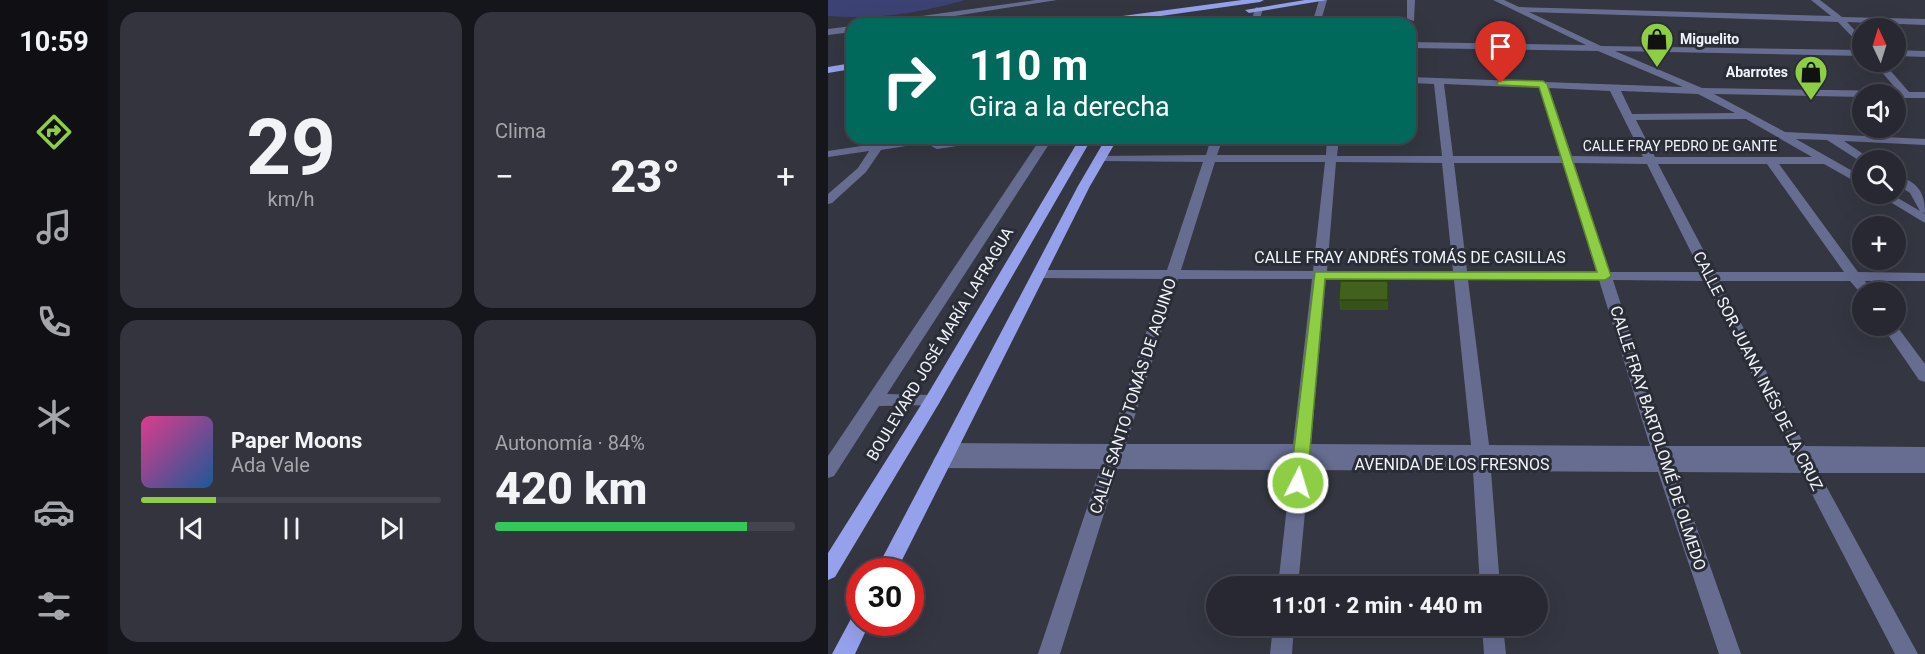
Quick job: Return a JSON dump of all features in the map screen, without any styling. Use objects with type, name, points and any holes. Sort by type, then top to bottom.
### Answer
[{"type":"main road","points":[[1160,18],[1172,0]]},
{"type":"main road","points":[[1182,18],[1193,0]]},
{"type":"main road","points":[[1128,18],[1257,2],[1323,0]]},
{"type":"main road","points":[[1189,18],[1257,2]]},
{"type":"main road","points":[[828,60],[846,57]]},
{"type":"main road","points":[[828,70],[846,67]]},
{"type":"main road","name":"BOULEVARD JOSÉ MARÍA LAFRAGUA","points":[[828,571],[932,401],[1082,144]]},
{"type":"main road","points":[[892,558],[1108,144]]},
{"type":"main road","points":[[843,654],[853,636]]},
{"type":"street","points":[[927,18],[1053,0]]},
{"type":"street","points":[[1318,18],[1323,0]]},
{"type":"street","points":[[1411,0],[1411,18]]},
{"type":"street","points":[[1497,0],[1599,48],[1700,91],[1749,116],[1852,175]]},
{"type":"street","points":[[1815,0],[1840,19],[1852,33]]},
{"type":"street","points":[[972,18],[989,9],[996,1]]},
{"type":"street","points":[[1255,18],[1257,2]]},
{"type":"street","points":[[1516,9],[1925,22]]},
{"type":"street","points":[[828,32],[846,30]]},
{"type":"street","points":[[1416,45],[1852,53]]},
{"type":"street","points":[[1906,53],[1925,54]]},
{"type":"street","points":[[1887,72],[1897,84]]},
{"type":"street","points":[[1416,80],[1700,91],[1852,93]]},
{"type":"street","points":[[1439,81],[1481,458],[1489,576]]},
{"type":"street","name":"CALLE FRAY BARTOLOMÉ DE OLMEDO","points":[[1543,84],[1664,459],[1730,654]]},
{"type":"street","name":"CALLE SOR JUANA INÉS DE LA CRUZ","points":[[1613,86],[1803,460],[1907,654]]},
{"type":"street","points":[[1906,94],[1925,95]]},
{"type":"street","points":[[1629,117],[1749,116]]},
{"type":"street","points":[[1782,135],[1925,142]]},
{"type":"street","points":[[1830,138],[1852,151]]},
{"type":"street","points":[[851,150],[856,144]]},
{"type":"street","points":[[828,154],[908,144]]},
{"type":"street","name":"BOULEVARD JOSÉ MARÍA LAFRAGUA","points":[[828,471],[1043,144]]},
{"type":"street","name":"CALLE SANTO TOMÁS DE AQUINO","points":[[1048,654],[1214,144]]},
{"type":"street","points":[[1289,576],[1332,144]]},
{"type":"street","points":[[828,201],[862,170],[878,146]]},
{"type":"street","name":"CALLE FRAY PEDRO DE GANTE","points":[[1100,158],[1829,161]]},
{"type":"street","points":[[1771,161],[1857,282]]},
{"type":"street","points":[[1906,184],[1920,191],[1925,209]]},
{"type":"street","points":[[1900,204],[1925,219]]},
{"type":"street","name":"CALLE FRAY ANDRÉS TOMÁS DE CASILLAS","points":[[1039,274],[1925,277]]},
{"type":"street","points":[[1896,336],[1925,376]]},
{"type":"street","points":[[873,400],[932,401]]},
{"type":"street","name":"AVENIDA DE LOS FRESNOS","points":[[1803,460],[1925,454]]},
{"type":"street","name":"AVENIDA DE LOS FRESNOS","points":[[945,455],[1803,460],[1925,466]]},
{"type":"street","points":[[1281,654],[1283,636]]},
{"type":"street","points":[[1494,636],[1495,654]]},
{"type":"shaded area","points":[[828,0],[965,0],[915,12],[845,17],[828,16]]},
{"type":"building","points":[[1340,281],[1388,281],[1388,300],[1339,300]]},
{"type":"place","name":"Miguelito","points":[[1657,68]]},
{"type":"place","name":"Abarrotes","points":[[1811,101]]},
{"type":"route","points":[[1298,483],[1319,275],[1605,276],[1543,84],[1501,83]]}]
